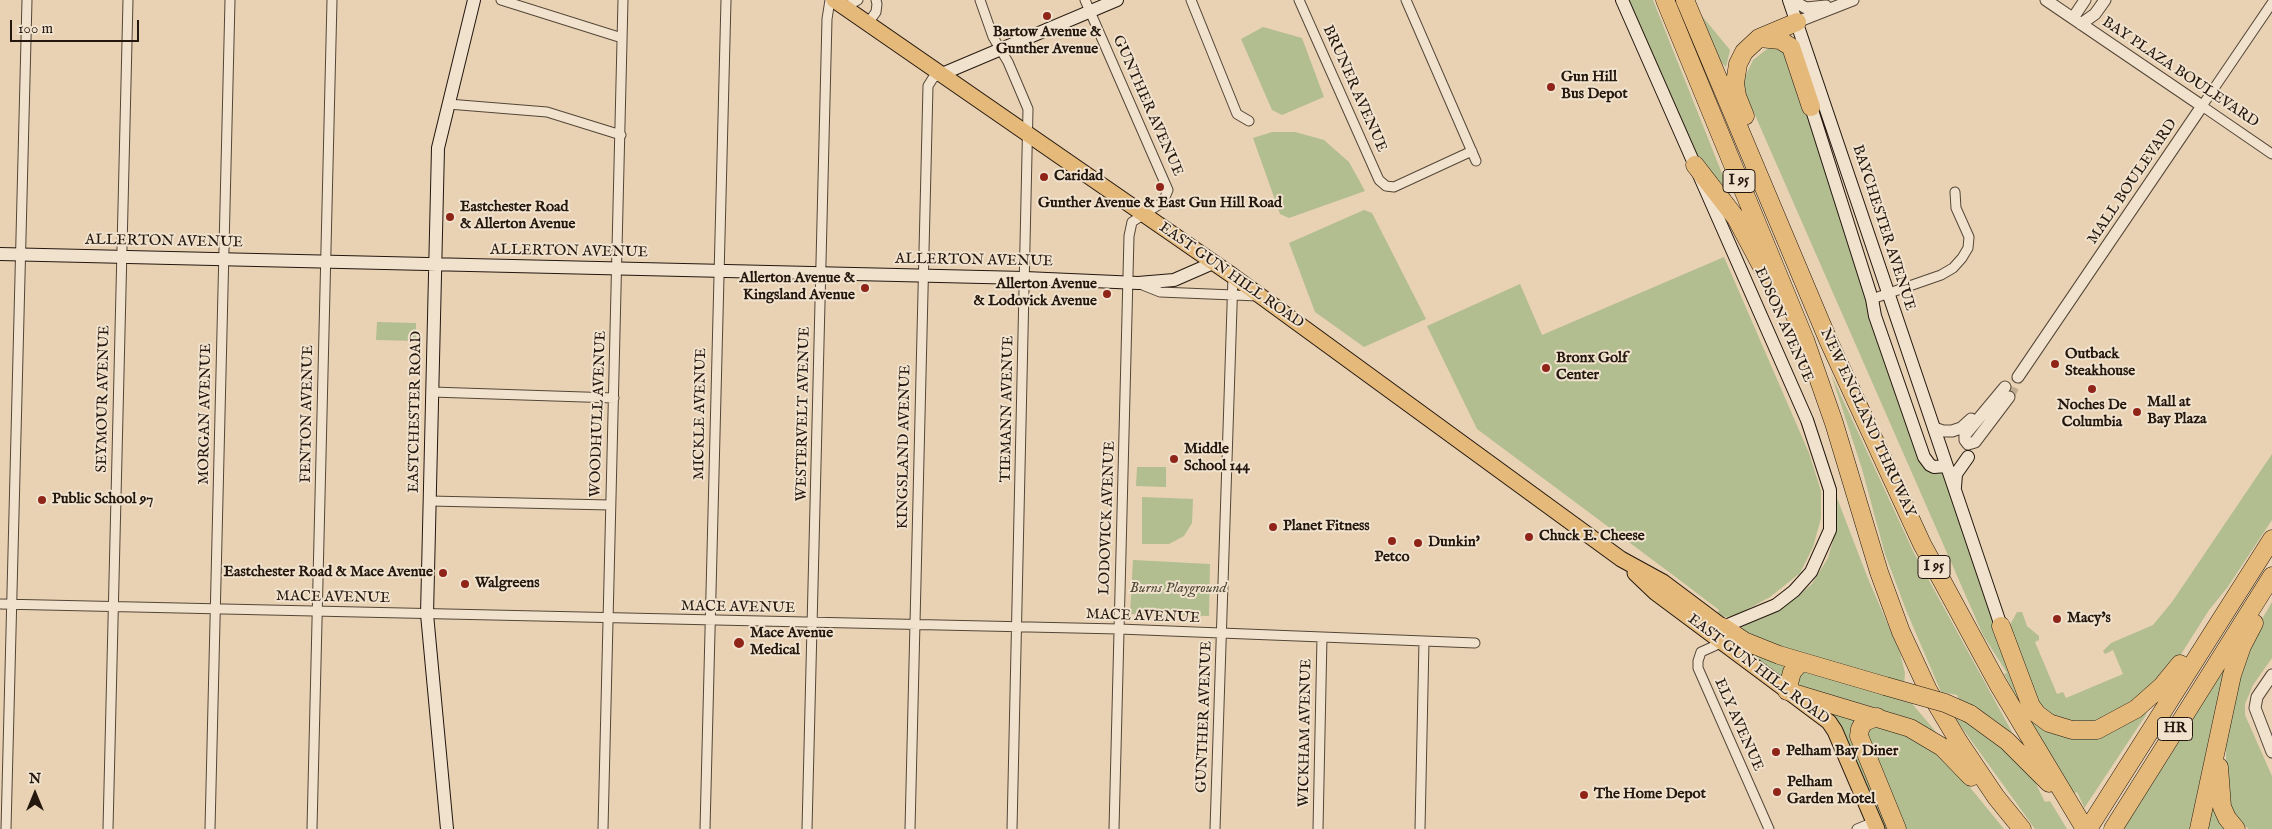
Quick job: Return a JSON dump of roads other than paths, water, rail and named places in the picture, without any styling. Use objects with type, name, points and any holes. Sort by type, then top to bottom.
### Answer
[{"type":"highway","name":"NEW ENGLAND THRUWAY","points":[[1665,0],[1813,362],[1834,423],[1879,572],[1910,653],[1928,690],[1958,742],[1996,797],[2020,827]]},
{"type":"highway","name":"NEW ENGLAND THRUWAY","points":[[1685,0],[1760,182],[1829,342],[1922,544],[1981,654],[2086,829]]},
{"type":"highway","points":[[1760,182],[1746,120],[1737,96],[1735,83],[1738,64],[1744,52],[1759,38],[1797,22]]},
{"type":"highway","points":[[1759,38],[1780,40],[1791,47],[1811,107]]},
{"type":"highway","points":[[1695,165],[1736,218],[1765,272],[1792,333],[1813,362]]},
{"type":"highway","name":"HR","points":[[2086,829],[2272,539]]},
{"type":"highway","points":[[2199,829],[2238,657],[2272,578]]},
{"type":"highway","name":"HR","points":[[2113,829],[2272,578]]},
{"type":"highway","points":[[2001,626],[2034,710],[2054,725],[2085,731],[2097,730],[2110,724],[2145,702],[2170,677],[2183,658],[2213,630]]},
{"type":"highway","points":[[1722,635],[1801,662],[1945,703],[1970,714],[1988,725],[2012,746],[2073,809]]},
{"type":"highway","points":[[1801,662],[1792,672],[1787,691],[1877,717],[1919,732],[1942,747],[2020,827]]},
{"type":"highway","points":[[1877,717],[1864,722],[1860,728],[1859,736],[1897,829]]},
{"type":"highway","points":[[2219,739],[2220,800],[2224,814],[2236,829]]},
{"type":"main road","name":"EASTCHESTER ROAD","points":[[447,829],[427,614],[438,148],[474,0]]},
{"type":"main road","points":[[942,74],[1000,50],[1088,6],[1118,0]]},
{"type":"main road","name":"EDSON AVENUE","points":[[1622,0],[1814,438],[1828,479],[1831,524],[1816,565],[1803,583],[1776,605],[1722,635]]},
{"type":"main road","name":"BAYCHESTER AVENUE","points":[[1790,0],[1886,292],[2001,626]]},
{"type":"main road","name":"EAST GUN HILL ROAD","points":[[846,2],[868,22],[1233,276],[1621,560],[1663,582],[1787,691],[1820,714],[1833,727],[1876,825]]},
{"type":"main road","name":"BAYCHESTER AVENUE","points":[[1811,107],[1872,298],[1875,316],[1924,457],[1934,467],[1946,466]]},
{"type":"main road","name":"ALLERTON AVENUE","points":[[0,254],[1025,278],[1133,283],[1174,280],[1213,263]]},
{"type":"main road","points":[[1954,489],[1956,474],[1968,457]]},
{"type":"street","points":[[6,829],[27,0]]},
{"type":"street","name":"SEYMOUR AVENUE","points":[[108,829],[128,0]]},
{"type":"street","name":"MORGAN AVENUE","points":[[210,829],[230,0]]},
{"type":"street","name":"FENTON AVENUE","points":[[312,829],[332,0]]},
{"type":"street","points":[[501,0],[622,38]]},
{"type":"street","name":"WOODHULL AVENUE","points":[[603,829],[623,0]]},
{"type":"street","name":"MICKLE AVENUE","points":[[705,829],[726,0]]},
{"type":"street","name":"WESTERVELT AVENUE","points":[[808,829],[827,18],[830,0]]},
{"type":"street","points":[[868,22],[876,12],[876,0]]},
{"type":"street","name":"TIEMANN AVENUE","points":[[980,0],[993,37],[1008,62],[1028,109],[1029,133],[1012,829]]},
{"type":"street","points":[[1191,0],[1237,114],[1249,121]]},
{"type":"street","name":"BRUNER AVENUE","points":[[1299,0],[1379,180],[1386,186],[1394,187],[1472,151]]},
{"type":"street","points":[[1406,0],[1476,160]]},
{"type":"street","points":[[1790,0],[1812,8],[1848,2]]},
{"type":"street","name":"BAY PLAZA BOULEVARD","points":[[2046,0],[2272,154]]},
{"type":"street","points":[[2077,21],[2085,0]]},
{"type":"street","points":[[2077,21],[2095,14],[2105,0]]},
{"type":"street","points":[[1797,22],[1848,2]]},
{"type":"street","name":"MALL BOULEVARD","points":[[2018,377],[2272,3]]},
{"type":"street","name":"GUNTHER AVENUE","points":[[1088,6],[1168,190],[1163,202],[1144,214]]},
{"type":"street","name":"KINGSLAND AVENUE","points":[[910,829],[928,86],[933,78],[942,74]]},
{"type":"street","points":[[448,104],[548,112],[620,135]]},
{"type":"street","points":[[1872,298],[1942,275],[1953,268],[1964,255],[1968,248],[1969,237],[1956,208],[1955,192]]},
{"type":"street","name":"LODOVICK AVENUE","points":[[1114,829],[1119,629],[1133,283],[1130,229],[1132,222],[1144,214]]},
{"type":"street","name":"GUNTHER AVENUE","points":[[1216,829],[1233,276]]},
{"type":"street","name":"ALLERTON AVENUE","points":[[1133,283],[1160,292],[1260,296]]},
{"type":"street","points":[[432,392],[614,398]]},
{"type":"street","points":[[1934,428],[1948,432],[1961,428],[2007,392],[1988,430],[1968,457],[1946,466]]},
{"type":"street","points":[[430,501],[610,505]]},
{"type":"street","name":"MACE AVENUE","points":[[0,604],[914,626],[1119,629],[1475,643]]},
{"type":"street","name":"ELY AVENUE","points":[[1722,635],[1701,652],[1698,668],[1769,829]]},
{"type":"street","name":"WICKHAM AVENUE","points":[[1318,829],[1322,637]]},
{"type":"street","points":[[1420,829],[1424,641]]},
{"type":"street","points":[[2272,675],[2257,697],[2255,712],[2272,752]]},
{"type":"street","points":[[1857,829],[1876,825]]},
{"type":"tunnel","points":[[2009,397],[2018,377]]},
{"type":"place","name":"Bartow Avenue & Gunther Avenue","points":[[1047,16]]},
{"type":"place","name":"Gun Hill Bus Depot","points":[[1551,87]]},
{"type":"place","name":"Caridad","points":[[1044,177]]},
{"type":"place","name":"Gunther Avenue & East Gun Hill Road","points":[[1160,187]]},
{"type":"place","name":"Eastchester Road & Allerton Avenue","points":[[450,217]]},
{"type":"place","name":"Allerton Avenue & Kingsland Avenue","points":[[865,288]]},
{"type":"place","name":"Allerton Avenue & Lodovick Avenue","points":[[1107,294]]},
{"type":"place","name":"Outback Steakhouse","points":[[2055,364]]},
{"type":"place","name":"Bronx Golf Center","points":[[1546,368]]},
{"type":"place","name":"Noches De Columbia","points":[[2092,389]]},
{"type":"place","name":"Mall at Bay Plaza","points":[[2137,412]]},
{"type":"place","name":"Middle School 144","points":[[1174,459]]},
{"type":"place","name":"Public School 97","points":[[42,500]]},
{"type":"place","name":"Planet Fitness","points":[[1273,527]]},
{"type":"place","name":"Chuck E. Cheese","points":[[1529,537]]},
{"type":"place","name":"Petco","points":[[1392,541]]},
{"type":"place","name":"Dunkin'","points":[[1418,543]]},
{"type":"place","name":"Eastchester Road & Mace Avenue","points":[[443,573]]},
{"type":"place","name":"Walgreens","points":[[465,584]]},
{"type":"place","name":"Macy's","points":[[2057,619]]},
{"type":"place","name":"Mace Avenue Medical","points":[[739,643]]},
{"type":"place","name":"Pelham Bay Diner","points":[[1776,752]]},
{"type":"place","name":"Pelham Garden Motel","points":[[1777,792]]},
{"type":"place","name":"The Home Depot","points":[[1584,795]]},
{"type":"park label","name":"Burns Playground","points":[[1178,589]]}]
